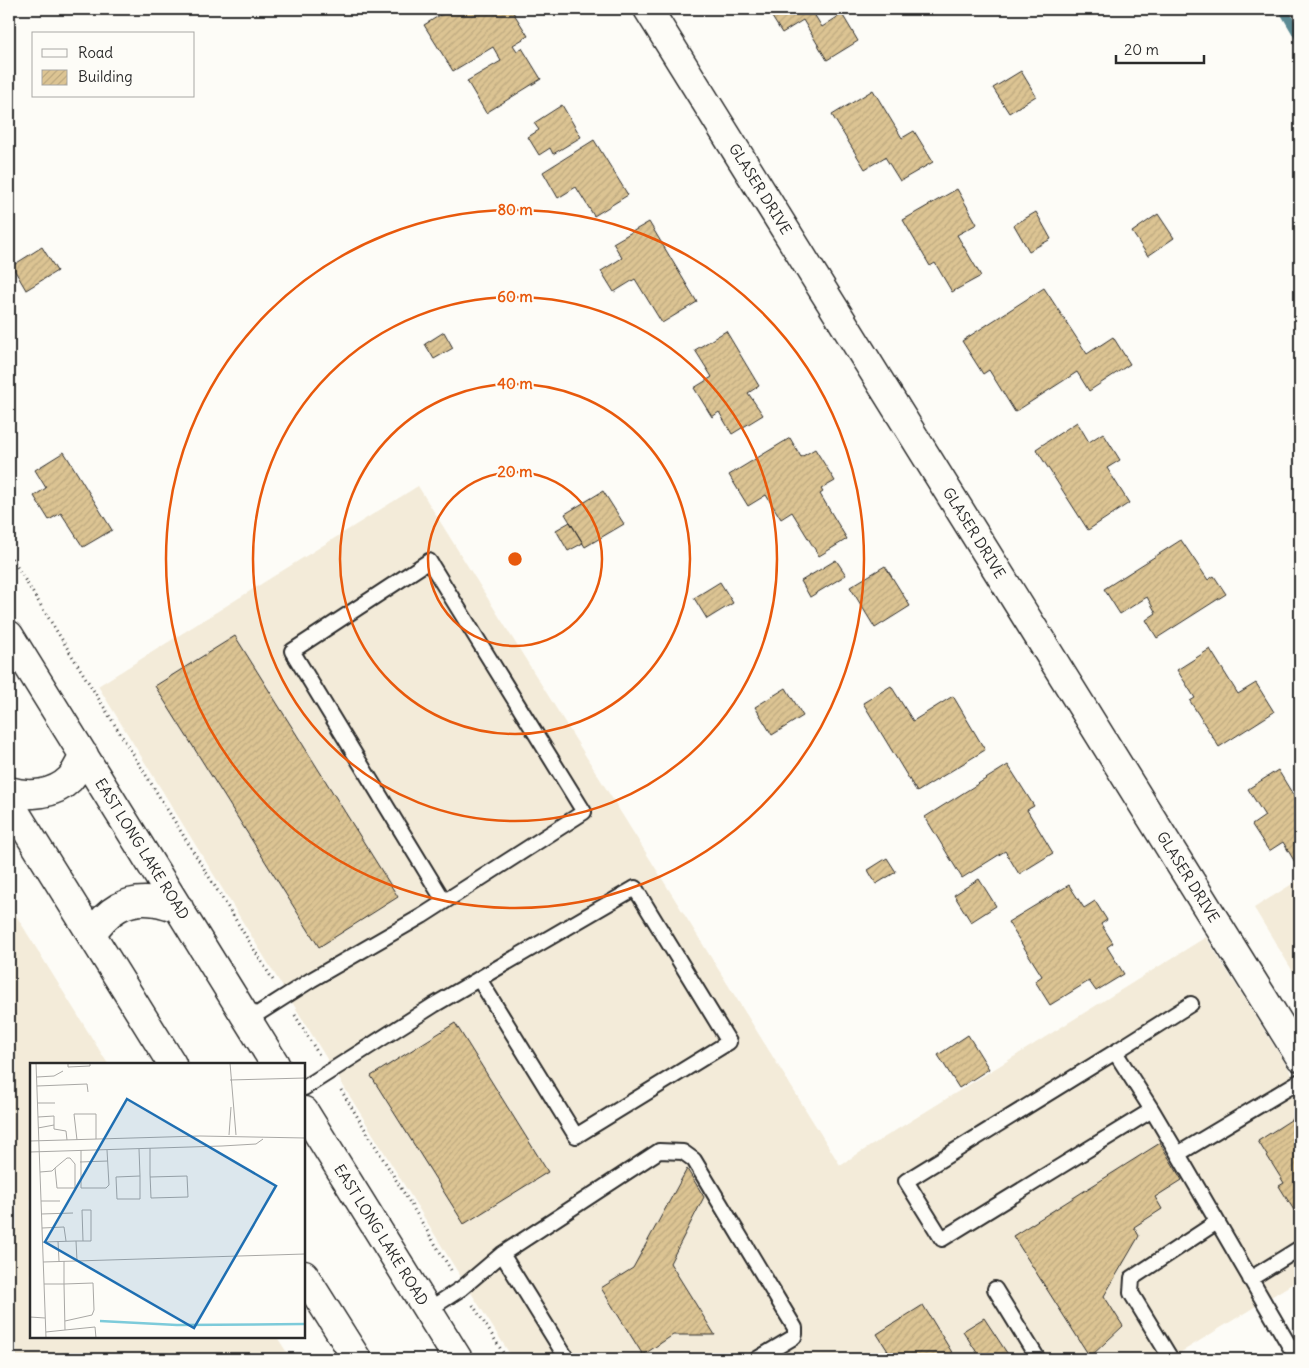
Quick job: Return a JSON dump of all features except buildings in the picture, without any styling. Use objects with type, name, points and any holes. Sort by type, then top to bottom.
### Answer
[{"type":"main road","name":"GLASER DRIVE","points":[[648,9],[1300,1057]]},
{"type":"main road","name":"EAST LONG LAKE ROAD","points":[[9,635],[274,1063]]},
{"type":"main road","points":[[9,791],[31,795],[58,788],[69,780],[84,755]]},
{"type":"main road","points":[[9,802],[171,1063]]},
{"type":"main road","points":[[92,935],[101,920],[120,906],[143,900],[179,908]]},
{"type":"main road","name":"EAST LONG LAKE ROAD","points":[[305,1113],[458,1359]]},
{"type":"main road","points":[[305,1277],[357,1359]]},
{"type":"lane","points":[[248,1020],[283,997],[422,916],[584,812],[429,562],[292,651],[444,901]]},
{"type":"lane","points":[[305,1087],[434,1005],[635,888],[729,1042],[576,1136],[479,979]]},
{"type":"lane","points":[[1152,1110],[942,1239],[906,1181],[1191,1004]]},
{"type":"lane","points":[[1115,1052],[1152,1110],[1297,1359]]},
{"type":"lane","points":[[1178,1154],[1300,1082]]},
{"type":"lane","points":[[428,1310],[462,1288],[502,1254],[659,1151],[683,1152],[694,1160],[795,1328],[794,1337],[757,1359]]},
{"type":"lane","points":[[1171,1359],[1131,1293],[1132,1278],[1217,1222]]},
{"type":"lane","points":[[1250,1280],[1300,1248]]},
{"type":"lane","points":[[502,1254],[567,1359]]},
{"type":"lane","points":[[995,1289],[1038,1359]]},
{"type":"path","points":[[9,554],[462,1288],[508,1359]]},
{"type":"shaded area","points":[[418,486],[840,1165],[1206,937],[1300,1087],[1300,1279],[1170,1359],[513,1359],[98,686]]},
{"type":"shaded area","points":[[1300,879],[1300,983],[1254,908]]},
{"type":"shaded area","points":[[9,904],[107,1063],[30,1063],[30,1338],[278,1338],[291,1359],[9,1359]]},
{"type":"waterway","points":[[1283,9],[1300,38]]}]
